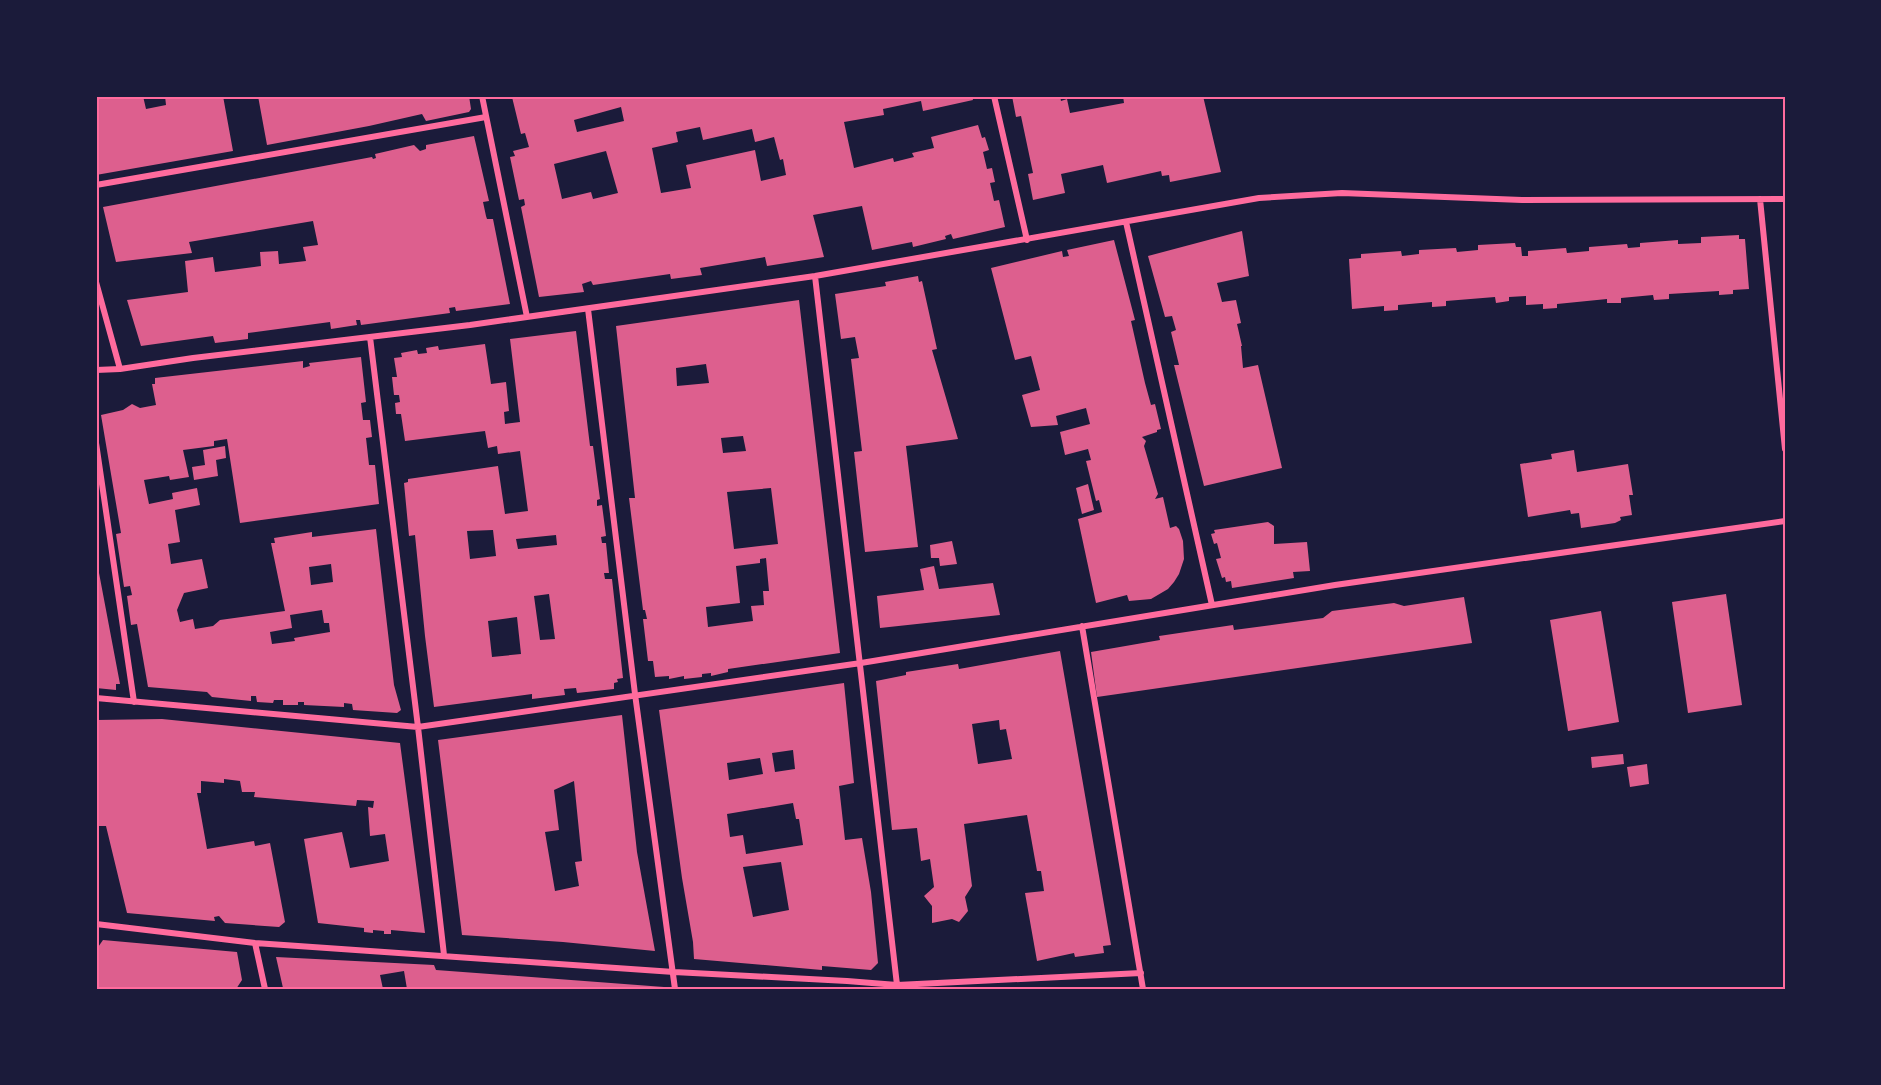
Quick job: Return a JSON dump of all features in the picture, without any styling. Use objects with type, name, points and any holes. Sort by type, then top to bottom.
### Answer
[{"type":"street","points":[[482,96],[527,317]]},
{"type":"street","points":[[994,96],[1027,240]]},
{"type":"street","points":[[96,185],[486,117]]},
{"type":"street","points":[[96,370],[120,369],[527,317],[815,276],[1259,198],[1342,193],[1522,200],[1785,199]]},
{"type":"street","points":[[1760,199],[1785,448]]},
{"type":"street","points":[[1126,222],[1212,605]]},
{"type":"street","points":[[815,276],[897,985]]},
{"type":"street","points":[[96,282],[120,369]]},
{"type":"street","points":[[588,309],[635,694],[675,989]]},
{"type":"street","points":[[370,337],[444,955]]},
{"type":"street","points":[[96,443],[134,702]]},
{"type":"street","points":[[96,698],[418,727],[861,663],[1212,605],[1785,521]]},
{"type":"street","points":[[1082,626],[1143,989]]},
{"type":"street","points":[[96,924],[255,943],[897,985],[1141,973]]},
{"type":"street","points":[[255,943],[263,988]]},
{"type":"street","points":[[847,981],[847,989]]},
{"type":"building","points":[[96,96],[143,96],[146,109],[166,105],[165,96],[223,96],[233,151],[96,175]]},
{"type":"building","points":[[258,96],[469,96],[471,109],[469,112],[426,121],[422,114],[267,145]]},
{"type":"building","points":[[972,96],[973,100],[923,111],[921,101],[883,109],[884,115],[844,122],[854,168],[893,158],[894,162],[914,157],[912,153],[934,148],[931,137],[978,125],[989,150],[983,152],[987,169],[992,168],[995,182],[990,183],[994,201],[999,200],[1005,227],[953,239],[951,234],[945,236],[946,239],[913,247],[912,242],[872,250],[862,206],[813,215],[824,257],[767,266],[765,257],[700,268],[702,275],[671,279],[670,274],[593,285],[591,281],[582,284],[584,292],[539,297],[521,207],[525,205],[524,199],[519,200],[510,157],[515,156],[513,151],[529,147],[525,133],[521,134],[512,97]],"holes":[[[621,107],[624,121],[577,132],[574,120]],[[700,127],[703,140],[752,129],[755,142],[774,137],[780,160],[783,159],[786,175],[761,181],[755,150],[686,165],[691,188],[661,193],[652,148],[678,142],[676,132]],[[606,151],[618,193],[593,199],[591,192],[562,199],[554,164]]]},
{"type":"building","points":[[1012,96],[1060,96],[1061,101],[1067,99],[1070,113],[1124,103],[1123,96],[1203,96],[1221,172],[1170,182],[1169,175],[1162,176],[1161,171],[1107,183],[1103,165],[1061,174],[1065,193],[1033,200],[1028,174],[1033,173],[1021,116],[1016,117]]},
{"type":"building","points":[[474,136],[489,201],[483,202],[486,216],[487,219],[493,219],[510,304],[456,311],[455,307],[449,308],[450,313],[361,325],[360,320],[356,320],[357,325],[331,329],[330,322],[248,333],[248,339],[215,343],[213,336],[141,346],[127,300],[188,292],[185,261],[213,257],[215,272],[261,266],[260,252],[278,251],[279,264],[306,261],[303,247],[318,245],[313,221],[189,242],[192,253],[116,262],[103,207],[372,157],[373,159],[376,158],[375,154],[414,145],[420,151],[426,149],[426,145]]},
{"type":"building","points":[[1242,231],[1249,276],[1217,283],[1222,302],[1236,300],[1241,323],[1237,324],[1242,346],[1243,368],[1258,365],[1282,468],[1204,486],[1174,365],[1179,365],[1171,332],[1176,330],[1172,316],[1165,317],[1148,256]]},
{"type":"building","points":[[1739,235],[1739,239],[1745,239],[1749,289],[1733,290],[1733,294],[1719,295],[1719,291],[1669,294],[1669,299],[1654,300],[1653,295],[1621,298],[1621,303],[1607,303],[1607,299],[1557,304],[1557,308],[1543,309],[1543,304],[1526,305],[1526,296],[1509,297],[1509,301],[1496,303],[1495,297],[1446,301],[1446,306],[1432,307],[1432,302],[1398,305],[1398,310],[1384,311],[1384,306],[1352,309],[1349,259],[1361,258],[1361,254],[1401,251],[1402,256],[1419,254],[1419,250],[1456,248],[1457,252],[1478,250],[1478,245],[1515,243],[1516,247],[1521,247],[1522,256],[1528,256],[1528,251],[1566,248],[1567,253],[1589,251],[1589,247],[1627,244],[1628,248],[1640,247],[1640,243],[1678,240],[1678,244],[1701,243],[1701,237]]},
{"type":"building","points":[[1114,240],[1135,320],[1131,321],[1145,383],[1151,405],[1155,404],[1161,429],[1142,437],[1146,441],[1144,446],[1158,494],[1155,499],[1163,497],[1170,528],[1176,526],[1179,529],[1183,541],[1184,559],[1174,582],[1168,589],[1151,599],[1129,601],[1127,595],[1096,603],[1078,519],[1102,512],[1099,500],[1096,501],[1086,461],[1091,460],[1088,449],[1065,455],[1060,432],[1090,424],[1086,408],[1056,416],[1058,425],[1031,427],[1022,395],[1040,390],[1031,356],[1015,360],[991,268],[1062,251],[1063,257],[1069,256],[1067,250]]},
{"type":"building","points":[[918,276],[919,282],[922,281],[937,349],[932,350],[958,439],[906,446],[918,547],[865,552],[854,452],[862,451],[851,359],[859,358],[855,337],[841,339],[835,294],[886,286],[885,282]]},
{"type":"building","points":[[799,300],[840,653],[728,669],[728,672],[711,676],[711,673],[702,674],[702,677],[684,679],[684,676],[669,679],[669,676],[655,677],[653,661],[648,661],[643,619],[647,619],[645,610],[643,610],[629,498],[635,498],[616,326]],"holes":[[[706,364],[709,383],[677,386],[676,368]],[[743,436],[746,451],[723,453],[721,438]],[[771,488],[778,544],[734,549],[727,492]],[[766,558],[769,591],[763,591],[764,605],[751,606],[753,621],[708,627],[706,607],[740,603],[736,566],[760,563],[760,559]]]},
{"type":"building","points":[[576,331],[590,446],[593,446],[600,499],[597,500],[597,506],[602,505],[606,536],[601,537],[602,543],[606,543],[609,573],[604,573],[605,579],[612,579],[623,678],[617,679],[618,682],[614,683],[614,689],[577,693],[576,688],[564,689],[565,695],[532,699],[532,694],[434,707],[415,535],[409,536],[404,483],[408,482],[408,479],[498,466],[505,514],[528,511],[520,451],[498,454],[497,446],[488,448],[485,431],[405,441],[401,414],[396,414],[395,403],[400,402],[399,395],[394,395],[392,377],[397,377],[394,358],[402,357],[401,353],[417,350],[418,354],[427,353],[426,348],[438,346],[439,350],[485,344],[491,384],[506,382],[509,411],[504,412],[505,424],[520,422],[510,339]],"holes":[[[493,530],[496,556],[470,559],[467,531]],[[556,535],[557,545],[518,549],[516,539]],[[549,594],[555,639],[540,640],[534,596]],[[517,617],[521,654],[492,657],[488,621]]]},
{"type":"building","points":[[361,357],[366,402],[361,403],[363,420],[370,420],[372,437],[366,438],[369,465],[375,465],[379,504],[240,523],[227,439],[214,441],[214,446],[183,450],[189,477],[170,480],[169,476],[144,480],[149,504],[173,499],[172,493],[197,488],[200,505],[175,510],[180,542],[168,544],[171,564],[202,559],[208,588],[184,593],[177,610],[180,622],[193,619],[195,629],[213,626],[220,620],[285,611],[271,543],[275,543],[274,538],[312,532],[312,537],[376,529],[394,685],[401,710],[397,713],[353,710],[352,704],[344,703],[344,707],[304,705],[304,702],[298,702],[298,705],[283,705],[283,700],[274,700],[273,703],[257,702],[256,696],[251,696],[251,701],[212,697],[207,692],[148,687],[137,624],[131,625],[127,596],[132,595],[130,586],[124,587],[116,534],[121,533],[101,415],[123,410],[132,404],[140,408],[156,405],[152,384],[155,384],[155,378],[303,361],[303,368],[310,366],[309,363]],"holes":[[[331,564],[333,582],[311,585],[309,567]],[[322,610],[324,623],[329,623],[330,632],[272,644],[270,632],[292,628],[290,615]]]},
{"type":"building","points":[[225,446],[226,458],[216,460],[218,476],[194,480],[192,467],[205,465],[203,450]]},
{"type":"building","points":[[1574,450],[1577,472],[1628,464],[1633,495],[1629,495],[1632,515],[1620,517],[1621,520],[1615,523],[1581,528],[1579,513],[1571,514],[1570,510],[1528,517],[1520,464],[1552,459],[1551,454]]},
{"type":"building","points":[[1088,484],[1094,510],[1082,514],[1076,488]]},
{"type":"building","points":[[1268,522],[1274,526],[1274,544],[1307,542],[1310,571],[1293,572],[1294,578],[1232,588],[1231,581],[1226,582],[1225,577],[1222,578],[1216,559],[1221,558],[1217,543],[1214,544],[1211,534],[1215,533],[1214,530]]},
{"type":"building","points":[[952,541],[957,564],[940,566],[939,558],[931,558],[930,545]]},
{"type":"building","points":[[96,557],[120,684],[116,684],[116,690],[96,688]]},
{"type":"building","points":[[934,566],[939,589],[993,583],[1000,615],[880,628],[877,596],[924,590],[920,569]]},
{"type":"building","points":[[1726,594],[1742,705],[1688,713],[1672,602]]},
{"type":"building","points":[[1464,597],[1472,643],[1097,697],[1091,652],[1160,640],[1159,636],[1233,625],[1234,630],[1323,618],[1332,611],[1394,603],[1404,606]]},
{"type":"building","points":[[1601,611],[1619,722],[1568,731],[1550,620]]},
{"type":"building","points":[[1060,651],[1111,945],[1103,946],[1104,953],[1075,957],[1074,953],[1037,961],[1025,893],[1044,891],[1041,871],[1037,871],[1027,815],[964,824],[972,886],[965,897],[968,911],[959,922],[952,919],[932,923],[932,906],[924,896],[934,887],[930,859],[921,861],[917,828],[892,830],[876,681],[906,675],[906,672],[958,664],[959,669]],"holes":[[[999,720],[1000,730],[1006,729],[1012,759],[978,764],[972,724]]]},
{"type":"building","points":[[844,683],[854,783],[839,786],[845,840],[862,838],[871,892],[878,963],[871,970],[822,966],[822,970],[694,959],[659,710]],"holes":[[[793,750],[795,769],[775,772],[772,753]],[[760,758],[763,774],[729,780],[727,763]],[[793,803],[796,819],[799,819],[803,845],[746,854],[743,835],[730,837],[727,814]],[[781,862],[789,910],[753,917],[743,867]]]},
{"type":"building","points":[[622,715],[637,852],[655,951],[462,935],[438,740]],"holes":[[[574,781],[582,861],[575,862],[579,886],[555,891],[545,832],[559,830],[554,790]]]},
{"type":"building","points":[[162,719],[400,743],[425,933],[391,930],[391,934],[384,934],[384,931],[373,930],[373,933],[364,932],[364,928],[318,923],[304,839],[342,832],[350,868],[389,861],[385,834],[370,836],[368,807],[373,808],[374,801],[357,800],[356,806],[254,797],[255,792],[242,792],[240,781],[224,779],[224,783],[201,781],[201,793],[197,793],[207,849],[254,841],[255,846],[270,843],[285,922],[279,927],[225,923],[219,916],[214,917],[215,921],[127,913],[106,826],[96,826],[96,720]]},
{"type":"building","points":[[1623,754],[1624,764],[1592,768],[1591,757]]},
{"type":"building","points":[[1647,764],[1649,784],[1630,787],[1627,767]]},
{"type":"building","points":[[103,940],[237,952],[242,980],[236,989],[96,989],[96,950]]},
{"type":"building","points":[[276,957],[434,965],[436,970],[664,987],[664,989],[407,989],[404,971],[380,975],[383,989],[286,989],[283,988]]}]
